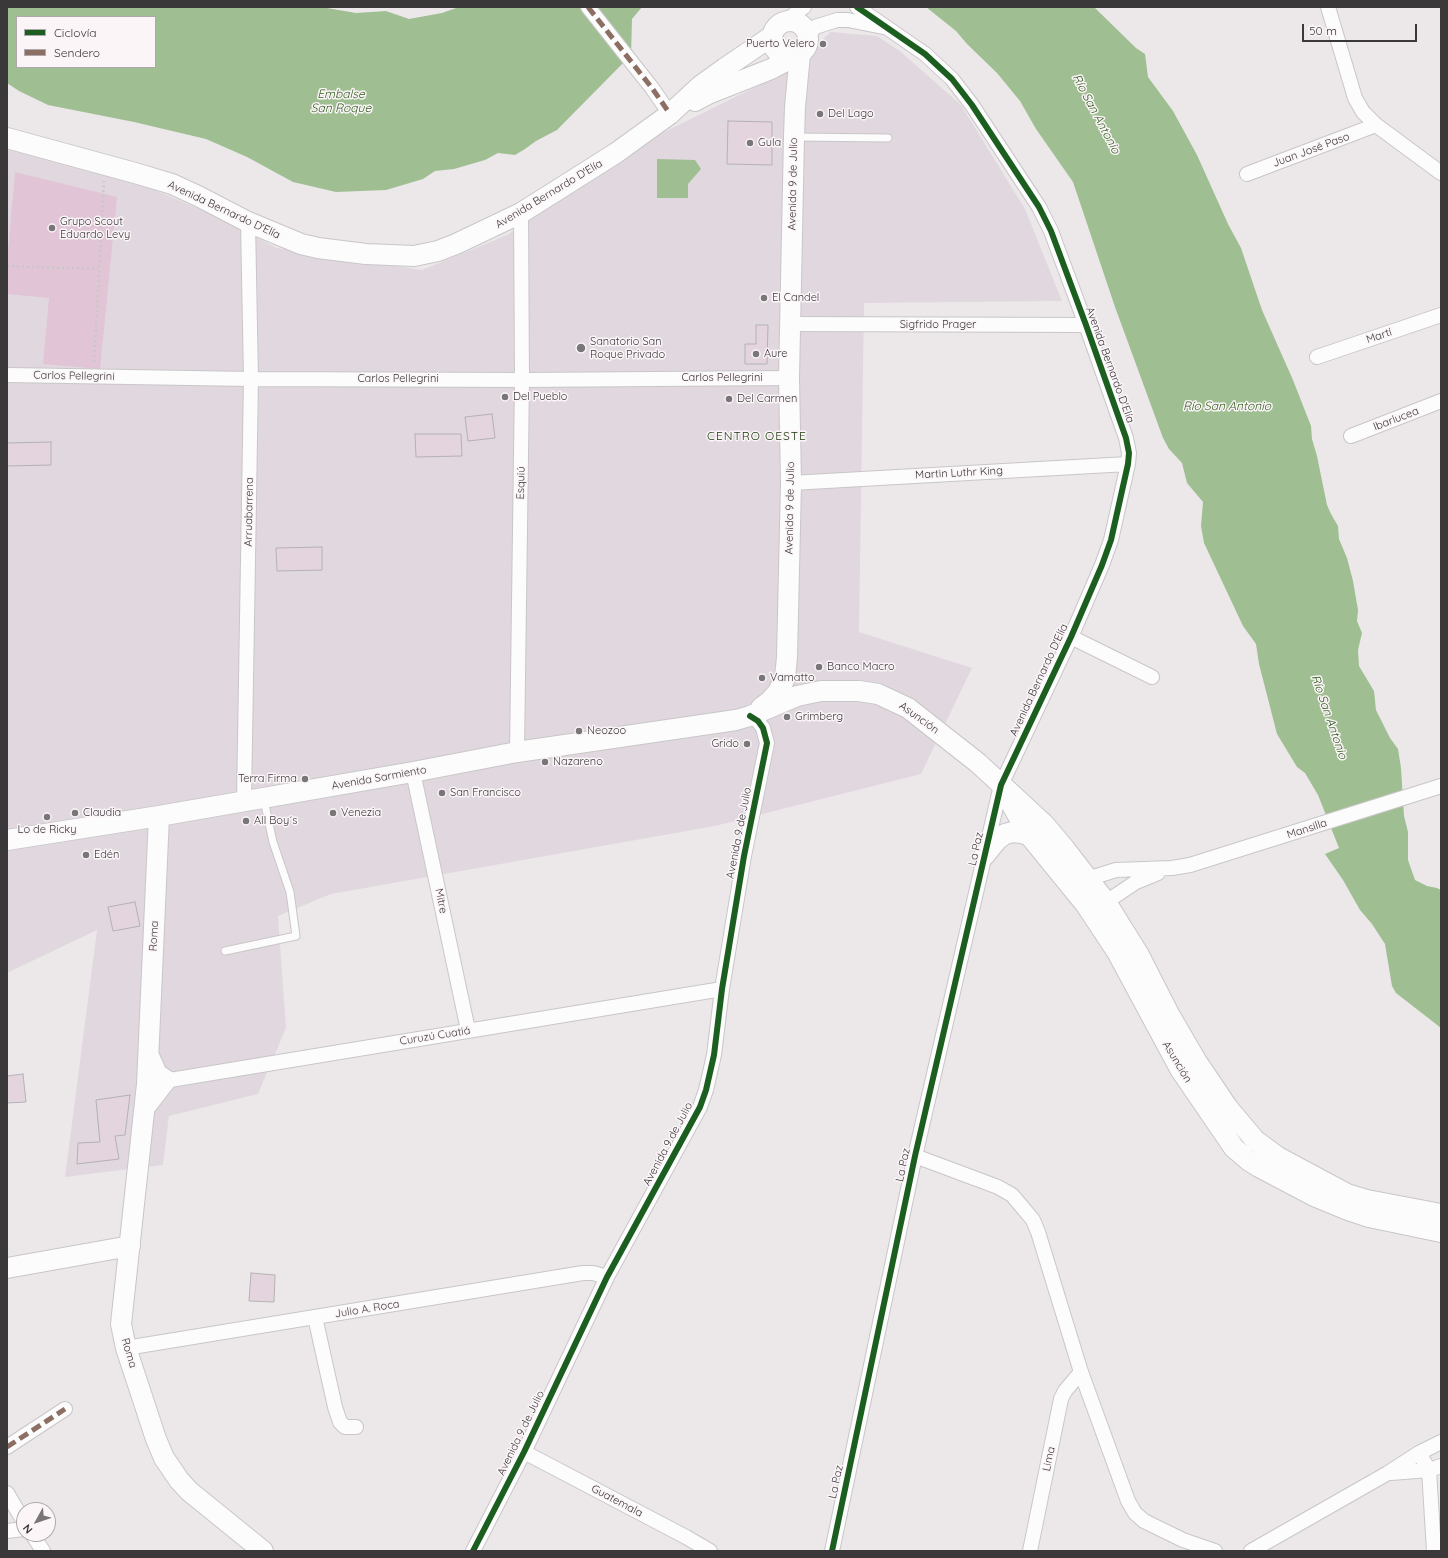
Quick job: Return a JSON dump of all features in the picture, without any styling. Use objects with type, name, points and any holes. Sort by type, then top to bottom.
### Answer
[{"type":"main road","points":[[797,56],[788,57],[778,52],[772,42],[804,7]]},
{"type":"main road","name":"Avenida 9 de Julio","points":[[750,716],[770,701],[778,692],[785,678],[787,657],[791,483],[789,378],[794,137],[797,56],[807,46],[789,25]]},
{"type":"main road","name":"Avenida Bernardo D'Elía","points":[[7,138],[105,164],[172,184],[248,222],[301,244],[318,248],[366,254],[401,256],[427,253],[444,249],[473,237],[520,213],[616,153],[670,114],[700,86],[789,25]]},
{"type":"main road","name":"Avenida Bernardo D'Elía","points":[[670,114],[708,94],[758,74],[797,56]]},
{"type":"main road","name":"Asunción","points":[[787,657],[798,679],[821,691]]},
{"type":"main road","name":"Asunción","points":[[750,716],[797,696],[821,691],[859,691],[878,694],[908,708],[972,758],[1044,824],[1127,970],[1180,1070],[1234,1148],[1259,1167],[1314,1196],[1348,1210],[1369,1217],[1441,1232]]},
{"type":"main road","name":"Avenida Sarmiento","points":[[7,840],[159,816],[413,772],[517,752],[736,720],[750,716]]},
{"type":"main road","name":"Asunción","points":[[1001,785],[1029,835],[1083,892],[1106,902],[1139,955],[1197,1062],[1228,1108],[1255,1140],[1278,1156],[1347,1194],[1367,1200],[1441,1214]]},
{"type":"main road","name":"Roma","points":[[159,816],[149,1056],[157,1082],[145,1107],[122,1324],[126,1348],[156,1439],[164,1458],[179,1480],[202,1502],[263,1551]]},
{"type":"main road","points":[[984,856],[997,840],[1005,834],[1021,832],[1029,835]]},
{"type":"main road","points":[[7,1268],[130,1246]]},
{"type":"street","points":[[588,7],[652,88],[670,114]]},
{"type":"street","name":"Avenida Bernardo D'Elía","points":[[857,7],[925,54],[952,79],[972,105],[1042,213],[1051,231],[1086,325],[1126,438],[1129,453],[1128,464],[1111,540],[1102,565],[1071,637],[1001,785]]},
{"type":"street","points":[[1328,7],[1355,98],[1363,112],[1376,125],[1441,174]]},
{"type":"street","name":"Avenida Bernardo D'Elía","points":[[789,25],[815,27],[837,20],[848,20],[887,27]]},
{"type":"street","name":"Juan José Paso","points":[[1247,174],[1376,125]]},
{"type":"street","name":"Esquiú","points":[[517,752],[522,380],[520,213]]},
{"type":"street","name":"Arruabarrena","points":[[244,801],[251,379],[248,222]]},
{"type":"street","name":"Martí","points":[[1317,357],[1441,315]]},
{"type":"street","name":"Sigfrido Prager","points":[[790,324],[1086,325]]},
{"type":"street","name":"Carlos Pellegrini","points":[[7,375],[251,379],[522,380],[789,378]]},
{"type":"street","name":"Ibarlucea","points":[[1351,436],[1441,401]]},
{"type":"street","name":"Martin Luthr King","points":[[791,483],[1128,464]]},
{"type":"street","points":[[1071,637],[1152,677]]},
{"type":"street","name":"Avenida 9 de Julio","points":[[473,1551],[524,1452],[607,1277],[700,1107],[706,1090],[714,1055],[722,988],[744,856],[767,743],[763,728],[758,721],[750,716]]},
{"type":"street","name":"Mitre","points":[[413,772],[468,1030]]},
{"type":"street","name":"La Paz","points":[[832,1551],[915,1156],[1001,785]]},
{"type":"street","name":"Mansilla","points":[[1083,892],[1116,870],[1172,868],[1190,865],[1441,786]]},
{"type":"street","name":"Mansilla","points":[[1106,902],[1136,882],[1172,868]]},
{"type":"street","name":"Curuzú Cuatiá","points":[[157,1082],[722,988]]},
{"type":"street","points":[[915,1156],[998,1187],[1012,1195],[1033,1220],[1081,1372],[1128,1502],[1135,1513],[1144,1521],[1181,1546],[1215,1551]]},
{"type":"street","name":"Julio A. Roca","points":[[126,1348],[583,1273],[593,1272],[607,1277]]},
{"type":"street","points":[[315,1317],[335,1407],[340,1422],[345,1427],[356,1427]]},
{"type":"street","name":"Lima","points":[[1030,1551],[1061,1399],[1065,1391],[1081,1372]]},
{"type":"street","points":[[7,1447],[65,1409]]},
{"type":"street","points":[[1251,1551],[1388,1473],[1419,1453],[1441,1442]]},
{"type":"street","name":"Guatemala","points":[[524,1452],[710,1551]]},
{"type":"street","points":[[1419,1453],[1435,1468],[1434,1551]]},
{"type":"street","points":[[1388,1473],[1435,1468]]},
{"type":"street","points":[[7,1493],[16,1508]]},
{"type":"street","points":[[37,1542],[43,1551]]},
{"type":"lane","points":[[794,137],[888,138]]},
{"type":"lane","points":[[225,951],[296,936],[290,892],[273,842],[263,798]]},
{"type":"path","points":[[93,376],[105,164]]},
{"type":"path","points":[[7,266],[98,269]]},
{"type":"shaded area","points":[[831,32],[877,36],[901,52],[961,105],[1025,209],[1062,301],[864,303],[859,632],[972,668],[921,774],[715,826],[331,894],[278,916],[286,1028],[258,1094],[169,1116],[163,1165],[65,1177],[97,930],[7,973],[7,149],[134,181],[206,212],[277,248],[422,270],[507,235],[660,134],[782,74]]},
{"type":"shaded area","points":[[15,172],[117,197],[100,369],[43,364],[49,298],[7,294],[7,263]]},
{"type":"water","name":"Embalse San Roque","points":[[7,7],[321,7],[356,13],[386,11],[409,19],[442,13],[459,7],[642,7],[632,19],[631,55],[557,130],[536,141],[515,155],[498,153],[485,160],[454,169],[435,171],[423,179],[386,190],[336,192],[293,182],[247,157],[206,139],[134,122],[48,105],[19,91],[7,83]]},
{"type":"water","name":"Río San Antonio","points":[[926,7],[1094,7],[1136,48],[1145,54],[1148,77],[1173,111],[1197,155],[1228,224],[1241,248],[1262,310],[1293,380],[1311,426],[1312,439],[1327,505],[1338,526],[1339,539],[1347,558],[1353,581],[1358,610],[1357,621],[1362,633],[1358,650],[1359,666],[1374,691],[1376,710],[1390,738],[1398,749],[1401,768],[1404,816],[1408,832],[1408,860],[1415,880],[1427,886],[1441,890],[1441,1028],[1396,993],[1392,986],[1385,944],[1372,924],[1360,910],[1343,880],[1325,854],[1339,848],[1318,795],[1305,773],[1297,767],[1277,734],[1259,664],[1256,644],[1243,626],[1204,543],[1201,526],[1203,502],[1187,483],[1182,463],[1169,449],[1163,438],[1115,307],[1073,182],[1036,129],[1020,101],[997,73],[967,44],[956,31]]},
{"type":"water","points":[[657,159],[695,160],[701,169],[688,184],[688,198],[657,198]]},
{"type":"building","name":"Gula","points":[[728,121],[772,122],[772,165],[727,164]]},
{"type":"building","name":"Aure","points":[[756,325],[768,325],[767,364],[745,364],[745,344],[756,344]]},
{"type":"building","points":[[492,414],[495,438],[468,441],[465,417]]},
{"type":"building","points":[[415,434],[461,434],[462,456],[416,457]]},
{"type":"building","points":[[51,442],[51,465],[7,466],[7,443]]},
{"type":"building","points":[[322,547],[322,570],[277,571],[276,548]]},
{"type":"building","points":[[135,902],[140,926],[113,931],[108,907]]},
{"type":"building","points":[[23,1074],[26,1102],[7,1103],[7,1076]]},
{"type":"building","points":[[130,1095],[125,1135],[115,1136],[119,1159],[77,1164],[78,1143],[100,1142],[96,1100]]},
{"type":"building","points":[[251,1273],[275,1275],[274,1302],[249,1301]]},
{"type":"marked path","points":[[588,7],[652,88],[670,114]]},
{"type":"marked path","points":[[7,1447],[65,1409]]},
{"type":"cycle path","points":[[832,1551],[915,1156],[1001,785],[1071,637],[1102,565],[1111,540],[1128,464],[1129,453],[1126,438],[1086,325],[1051,231],[1039,207],[972,105],[952,79],[925,54],[857,7]]},
{"type":"cycle path","points":[[473,1551],[524,1452],[607,1277],[700,1107],[706,1090],[714,1055],[722,989],[744,856],[767,743],[763,728],[758,721],[750,716]]},
{"type":"place","name":"Puerto Velero","points":[[823,44]]},
{"type":"place","name":"Del Lago","points":[[820,114]]},
{"type":"place","name":"Gula","points":[[750,143]]},
{"type":"place","name":"Grupo Scout Eduardo Levy","points":[[52,228]]},
{"type":"place","name":"El Candel","points":[[764,298]]},
{"type":"place","name":"Sanatorio San Roque Privado","points":[[581,348]]},
{"type":"place","name":"Aure","points":[[756,354]]},
{"type":"place","name":"Del Pueblo","points":[[505,397]]},
{"type":"place","name":"Del Carmen","points":[[729,399]]},
{"type":"place","name":"Banco Macro","points":[[819,667]]},
{"type":"place","name":"Vamatto","points":[[762,678]]},
{"type":"place","name":"Grimberg","points":[[787,717]]},
{"type":"place","name":"Neozoo","points":[[579,731]]},
{"type":"place","name":"Grido","points":[[747,744]]},
{"type":"place","name":"Nazareno","points":[[545,762]]},
{"type":"place","name":"Terra Firma","points":[[305,779]]},
{"type":"place","name":"San Francisco","points":[[442,793]]},
{"type":"place","name":"Claudia","points":[[75,813]]},
{"type":"place","name":"Venezia","points":[[333,813]]},
{"type":"place","name":"Lo de Ricky","points":[[47,817]]},
{"type":"place","name":"All Boy´s","points":[[246,821]]},
{"type":"place","name":"Edén","points":[[86,855]]},
{"type":"district","name":"CENTRO OESTE","points":[[757,436]]}]
